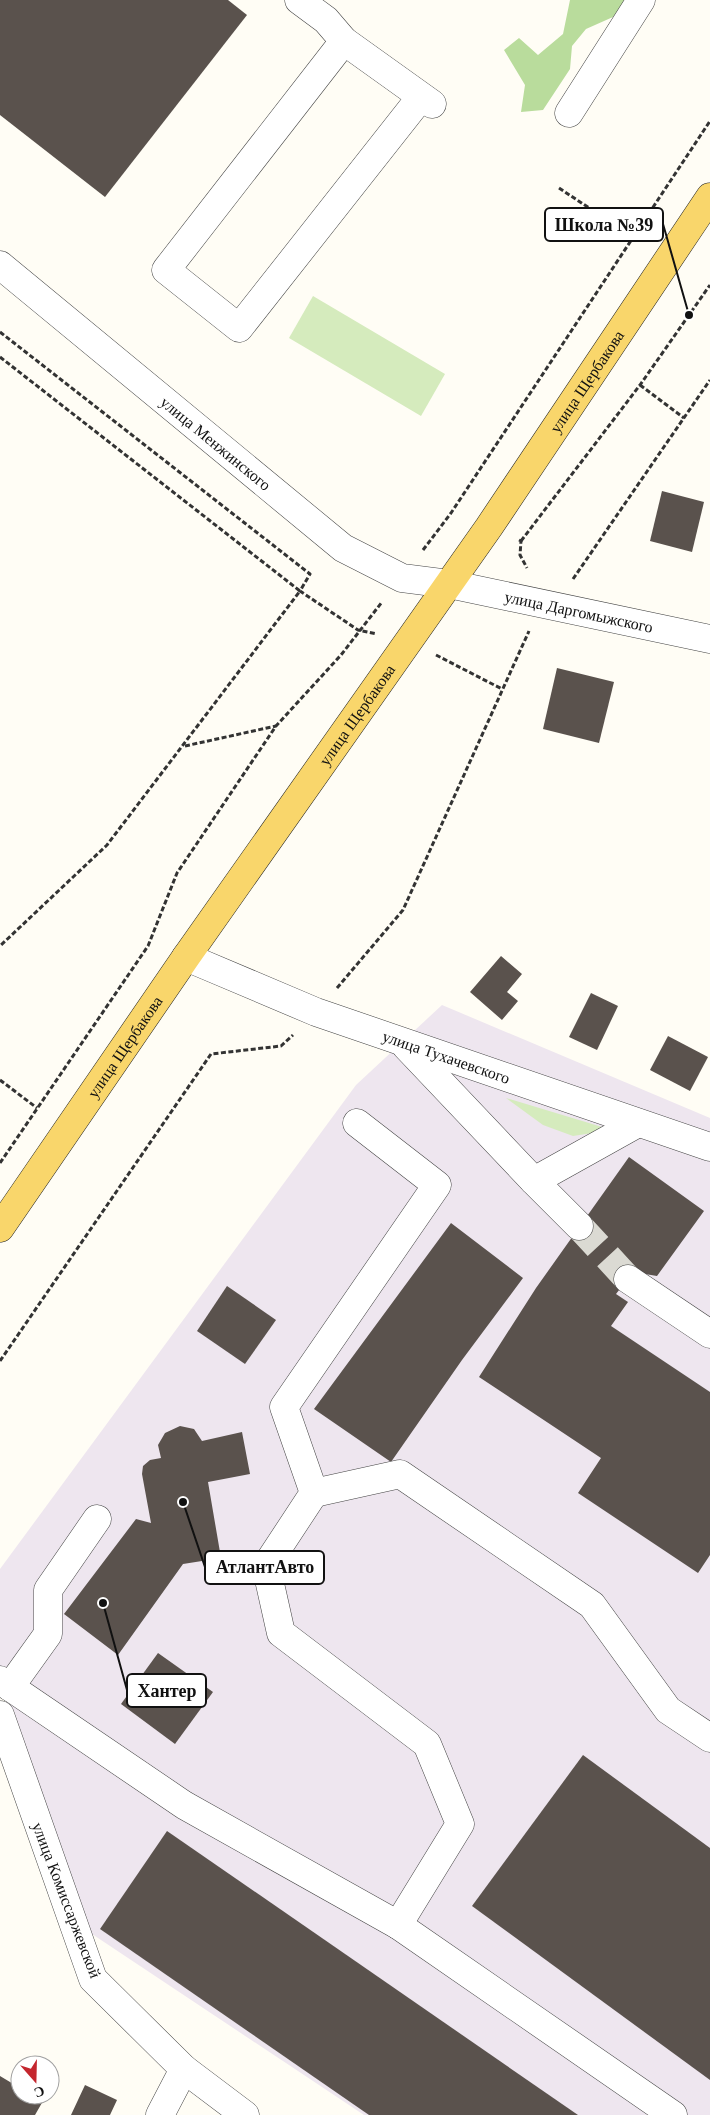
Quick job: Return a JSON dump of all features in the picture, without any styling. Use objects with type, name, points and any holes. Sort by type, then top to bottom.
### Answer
[{"type":"main road","name":"улица Щербакова","points":[[0,1228],[186,957],[489,528],[710,197]]},
{"type":"street","points":[[298,0],[326,20],[344,41],[426,101],[239,328],[166,270],[344,41]]},
{"type":"street","points":[[569,112],[641,0]]},
{"type":"street","name":"улица Менжинского","points":[[0,266],[343,548],[402,578],[450,584]]},
{"type":"street","name":"улица Даргомыжского","points":[[450,584],[710,639]]},
{"type":"street","name":"улица Тухачевского","points":[[186,957],[316,1012],[710,1148]]},
{"type":"street","points":[[403,1043],[579,1226]]},
{"type":"street","points":[[314,1493],[284,1407],[437,1185],[357,1123]]},
{"type":"street","points":[[534,1181],[638,1123]]},
{"type":"street","points":[[628,1279],[710,1334]]},
{"type":"street","points":[[398,1925],[460,1824],[427,1744],[280,1633],[266,1566],[314,1493],[400,1474],[592,1605],[668,1710],[710,1738]]},
{"type":"street","points":[[97,1519],[48,1590],[48,1634],[5,1684],[184,1805],[398,1925],[673,2115]]},
{"type":"street","name":"улица Комиссаржевской","points":[[0,1716],[93,1979],[184,2069],[245,2115]]},
{"type":"street","points":[[160,2115],[184,2069]]},
{"type":"path","points":[[0,1163],[148,946],[178,873],[276,726],[341,655],[358,630],[402,578],[451,514],[710,121]]},
{"type":"path","points":[[559,188],[633,237]]},
{"type":"path","points":[[521,541],[640,385],[710,285]]},
{"type":"path","points":[[0,332],[310,574],[300,591],[184,746],[107,845],[0,946]]},
{"type":"path","points":[[0,357],[300,591],[358,630],[409,641],[502,689]]},
{"type":"path","points":[[0,1361],[211,1054],[281,1046],[316,1012],[403,910],[530,628],[549,604],[565,590],[710,380]]},
{"type":"path","points":[[640,385],[684,418]]},
{"type":"path","points":[[184,746],[276,726]]},
{"type":"path","points":[[0,1080],[37,1108]]},
{"type":"shaded area","points":[[442,1005],[710,1118],[710,2115],[364,2115],[86,1930],[0,1685],[0,1569],[356,1085]]},
{"type":"green space","points":[[570,0],[626,0],[613,17],[586,29],[572,46],[570,69],[543,110],[521,112],[525,85],[504,50],[519,38],[538,55],[563,34]]},
{"type":"green space","points":[[313,296],[445,374],[421,416],[289,338]]},
{"type":"green space","points":[[506,1098],[612,1130],[573,1136],[543,1125]]},
{"type":"building","points":[[0,0],[228,0],[247,15],[105,197],[0,115]]},
{"type":"building","points":[[662,491],[704,502],[692,552],[650,541]]},
{"type":"building","points":[[557,668],[614,682],[599,743],[543,729]]},
{"type":"building","points":[[501,956],[522,974],[507,992],[518,1001],[502,1020],[470,992]]},
{"type":"building","points":[[591,993],[618,1006],[597,1050],[569,1037]]},
{"type":"building","points":[[668,1036],[708,1057],[690,1091],[650,1070]]},
{"type":"building","points":[[629,1157],[704,1211],[657,1276],[633,1272],[616,1294],[628,1302],[611,1326],[710,1392],[710,1555],[698,1573],[578,1493],[601,1458],[479,1377],[536,1288]]},
{"type":"building","points":[[451,1223],[523,1278],[462,1360],[391,1462],[314,1409]]},
{"type":"building","points":[[227,1286],[276,1320],[245,1364],[197,1331]]},
{"type":"building","points":[[180,1426],[194,1429],[202,1441],[242,1432],[250,1474],[208,1482],[221,1558],[183,1564],[118,1655],[64,1614],[136,1519],[151,1523],[142,1474],[143,1466],[150,1460],[161,1458],[158,1445],[165,1433]]},
{"type":"building","points":[[158,1653],[213,1692],[175,1744],[121,1704]]},
{"type":"building","points":[[583,1755],[710,1848],[710,2080],[472,1906]]},
{"type":"building","points":[[167,1831],[578,2115],[369,2115],[100,1929]]},
{"type":"building","points":[[0,2076],[10,2082],[10,2105],[41,2105],[35,2115],[0,2115]]},
{"type":"building","points":[[85,2085],[117,2100],[110,2115],[71,2115]]},
{"type":"tunnel","points":[[579,1226],[628,1279]]},
{"type":"place","name":"Школа №39","points":[[689,315]]},
{"type":"place","name":"АтлантАвто","points":[[183,1502]]},
{"type":"place","name":"Хантер","points":[[103,1603]]}]
